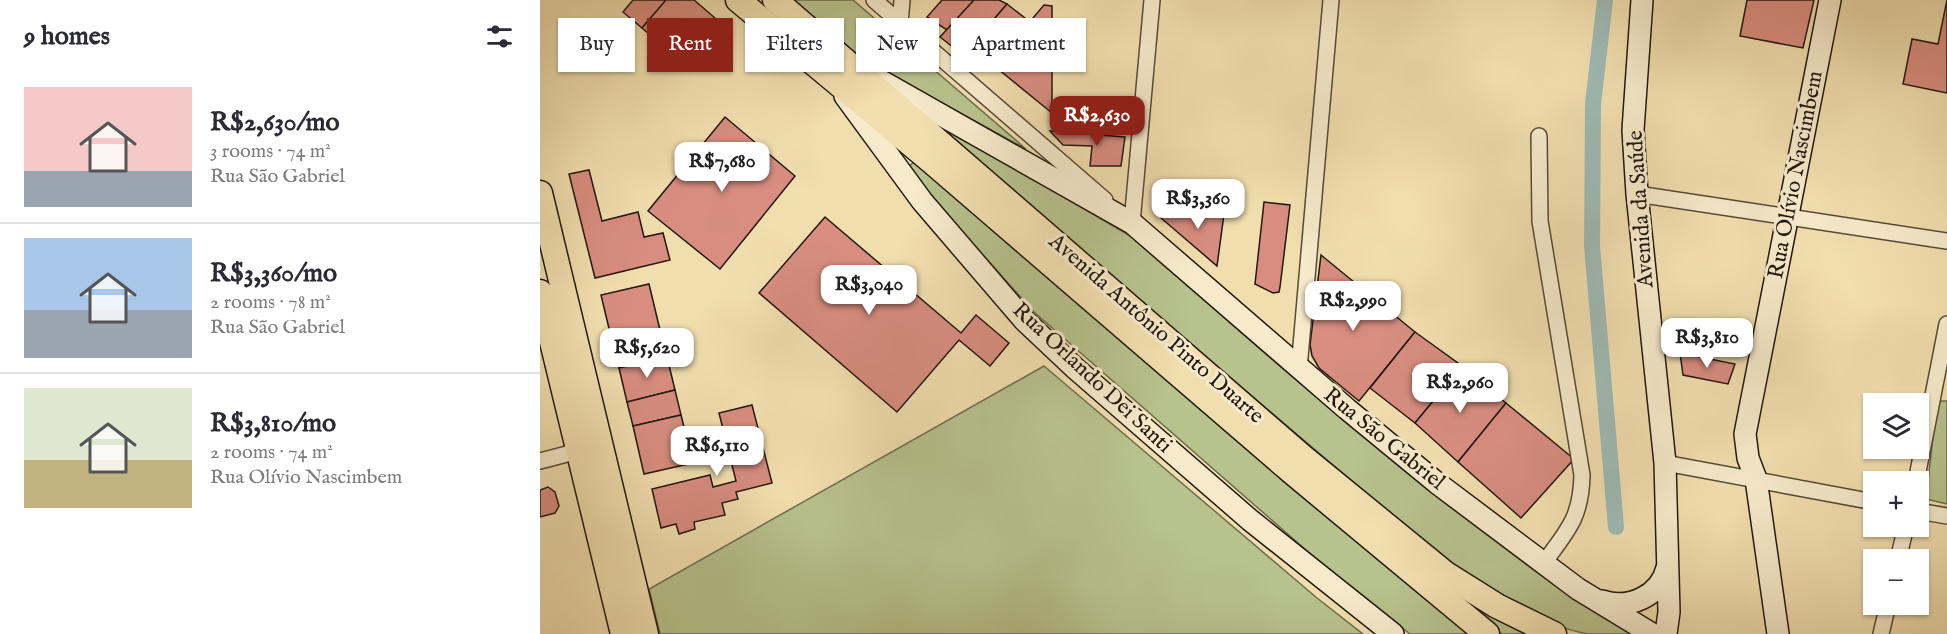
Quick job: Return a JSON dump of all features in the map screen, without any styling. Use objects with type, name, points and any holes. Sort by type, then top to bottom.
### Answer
[{"type":"main road","name":"Avenida Antônio Pinto Duarte","points":[[738,0],[764,18]]},
{"type":"main road","name":"Avenida Antônio Pinto Duarte","points":[[775,0],[791,18]]},
{"type":"main road","name":"Avenida da Saúde","points":[[1642,0],[1633,130],[1637,194],[1665,464],[1669,562],[1669,612],[1666,634]]},
{"type":"main road","name":"Rua Olívio Nascimbem","points":[[1778,634],[1756,479],[1748,458],[1745,434],[1830,0]]},
{"type":"main road","name":"Rua Orlando Dei Santi","points":[[840,72],[921,201],[1024,320],[1076,369],[1250,520],[1393,634]]},
{"type":"main road","name":"Avenida Antônio Pinto Duarte","points":[[841,72],[1292,472],[1486,634]]},
{"type":"main road","name":"Avenida Antônio Pinto Duarte","points":[[841,72],[1446,574],[1497,606],[1554,634]]},
{"type":"main road","name":"Rua São Gabriel","points":[[843,72],[1132,224],[1299,369],[1437,483],[1543,564],[1652,634]]},
{"type":"main road","points":[[540,193],[590,448],[623,634]]},
{"type":"main road","points":[[540,292],[646,634]]},
{"type":"main road","points":[[1593,598],[1618,603],[1645,598],[1662,582],[1669,562]]},
{"type":"street","name":"Rua São Gabriel","points":[[874,0],[894,18]]},
{"type":"street","points":[[900,18],[902,0]]},
{"type":"street","points":[[1132,224],[1152,0]]},
{"type":"street","points":[[1299,369],[1331,0]]},
{"type":"street","name":"Rua São Gabriel","points":[[939,58],[1132,224]]},
{"type":"street","points":[[1539,136],[1540,221],[1582,475],[1581,499],[1575,519],[1543,564]]},
{"type":"street","points":[[1637,194],[1947,241]]},
{"type":"street","points":[[1918,471],[1947,324]]},
{"type":"street","points":[[540,461],[590,448]]},
{"type":"street","points":[[1665,464],[1863,500]]},
{"type":"street","points":[[1929,513],[1947,516]]},
{"type":"street","points":[[1881,634],[1885,615]]},
{"type":"green space","points":[[793,0],[853,0],[874,18],[856,18],[856,56],[844,47],[844,18],[813,18]]},
{"type":"green space","points":[[886,72],[937,72],[1026,149]]},
{"type":"green space","points":[[950,130],[1132,237],[1289,374],[1431,492],[1552,582],[1633,634],[1587,634],[1552,624],[1518,608],[1455,569],[945,135]]},
{"type":"green space","points":[[916,160],[1472,634],[1410,634],[1331,572],[1034,312],[906,169]]},
{"type":"green space","points":[[1044,366],[1317,598],[1363,634],[660,634],[649,589]]},
{"type":"green space","points":[[1937,401],[1947,401],[1947,504],[1929,500],[1929,472]]},
{"type":"green space","points":[[1446,589],[1535,634],[1502,634]]},
{"type":"building","points":[[633,0],[666,0],[651,18],[647,18],[647,22],[642,28],[635,22],[635,18],[630,18],[623,12]]},
{"type":"building","points":[[666,0],[694,0],[715,18],[651,18]]},
{"type":"building","points":[[942,0],[974,0],[958,18],[951,18],[951,26],[947,30],[939,25],[939,18],[927,17]]},
{"type":"building","points":[[974,0],[999,0],[1007,4],[995,18],[957,18]]},
{"type":"building","points":[[1747,0],[1814,0],[1803,48],[1740,36]]},
{"type":"building","points":[[1947,0],[1947,93],[1903,84],[1912,39],[1938,44]]},
{"type":"building","points":[[1007,4],[1025,18],[995,18]]},
{"type":"building","points":[[1044,5],[1052,6],[1052,18],[1033,18]]},
{"type":"building","points":[[647,22],[647,32],[642,28]]},
{"type":"building","points":[[951,25],[951,46],[940,37]]},
{"type":"building","points":[[1002,72],[1052,72],[1052,113]]},
{"type":"building","points":[[725,117],[795,176],[720,269],[648,211]]},
{"type":"building","points":[[1050,131],[1125,137],[1121,166],[1090,166],[1092,146],[1063,145]]},
{"type":"building","points":[[589,170],[602,221],[638,212],[644,237],[663,233],[670,260],[595,278],[569,174]]},
{"type":"building","points":[[1264,202],[1290,205],[1280,287],[1279,292],[1273,293],[1255,284]]},
{"type":"building","points":[[1161,209],[1224,214],[1217,266],[1161,218]]},
{"type":"building","points":[[825,217],[961,333],[976,315],[1009,343],[990,366],[959,340],[897,412],[759,293]]},
{"type":"building","points":[[1321,255],[1415,332],[1359,401],[1319,368],[1312,356],[1310,345]]},
{"type":"building","points":[[649,284],[660,330],[612,341],[601,295]]},
{"type":"building","points":[[660,330],[667,357],[619,368],[612,341]]},
{"type":"building","points":[[1415,332],[1462,366],[1415,423],[1370,388]]},
{"type":"building","points":[[1680,353],[1735,364],[1728,384],[1683,375]]},
{"type":"building","points":[[667,357],[675,390],[627,402],[619,368]]},
{"type":"building","points":[[1462,366],[1506,403],[1458,462],[1415,423]]},
{"type":"building","points":[[675,390],[681,415],[633,426],[627,402]]},
{"type":"building","points":[[1506,403],[1574,459],[1521,518],[1458,462]]},
{"type":"building","points":[[752,405],[772,483],[736,492],[738,499],[722,503],[725,515],[694,522],[695,529],[679,534],[676,524],[661,528],[652,489],[710,475],[713,487],[736,481],[719,413]]},
{"type":"building","points":[[681,415],[693,463],[644,474],[633,426]]},
{"type":"building","points":[[548,487],[555,492],[559,506],[555,513],[540,517],[540,490]]},
{"type":"waterway","points":[[1605,0],[1593,104],[1592,246],[1616,527]]}]
